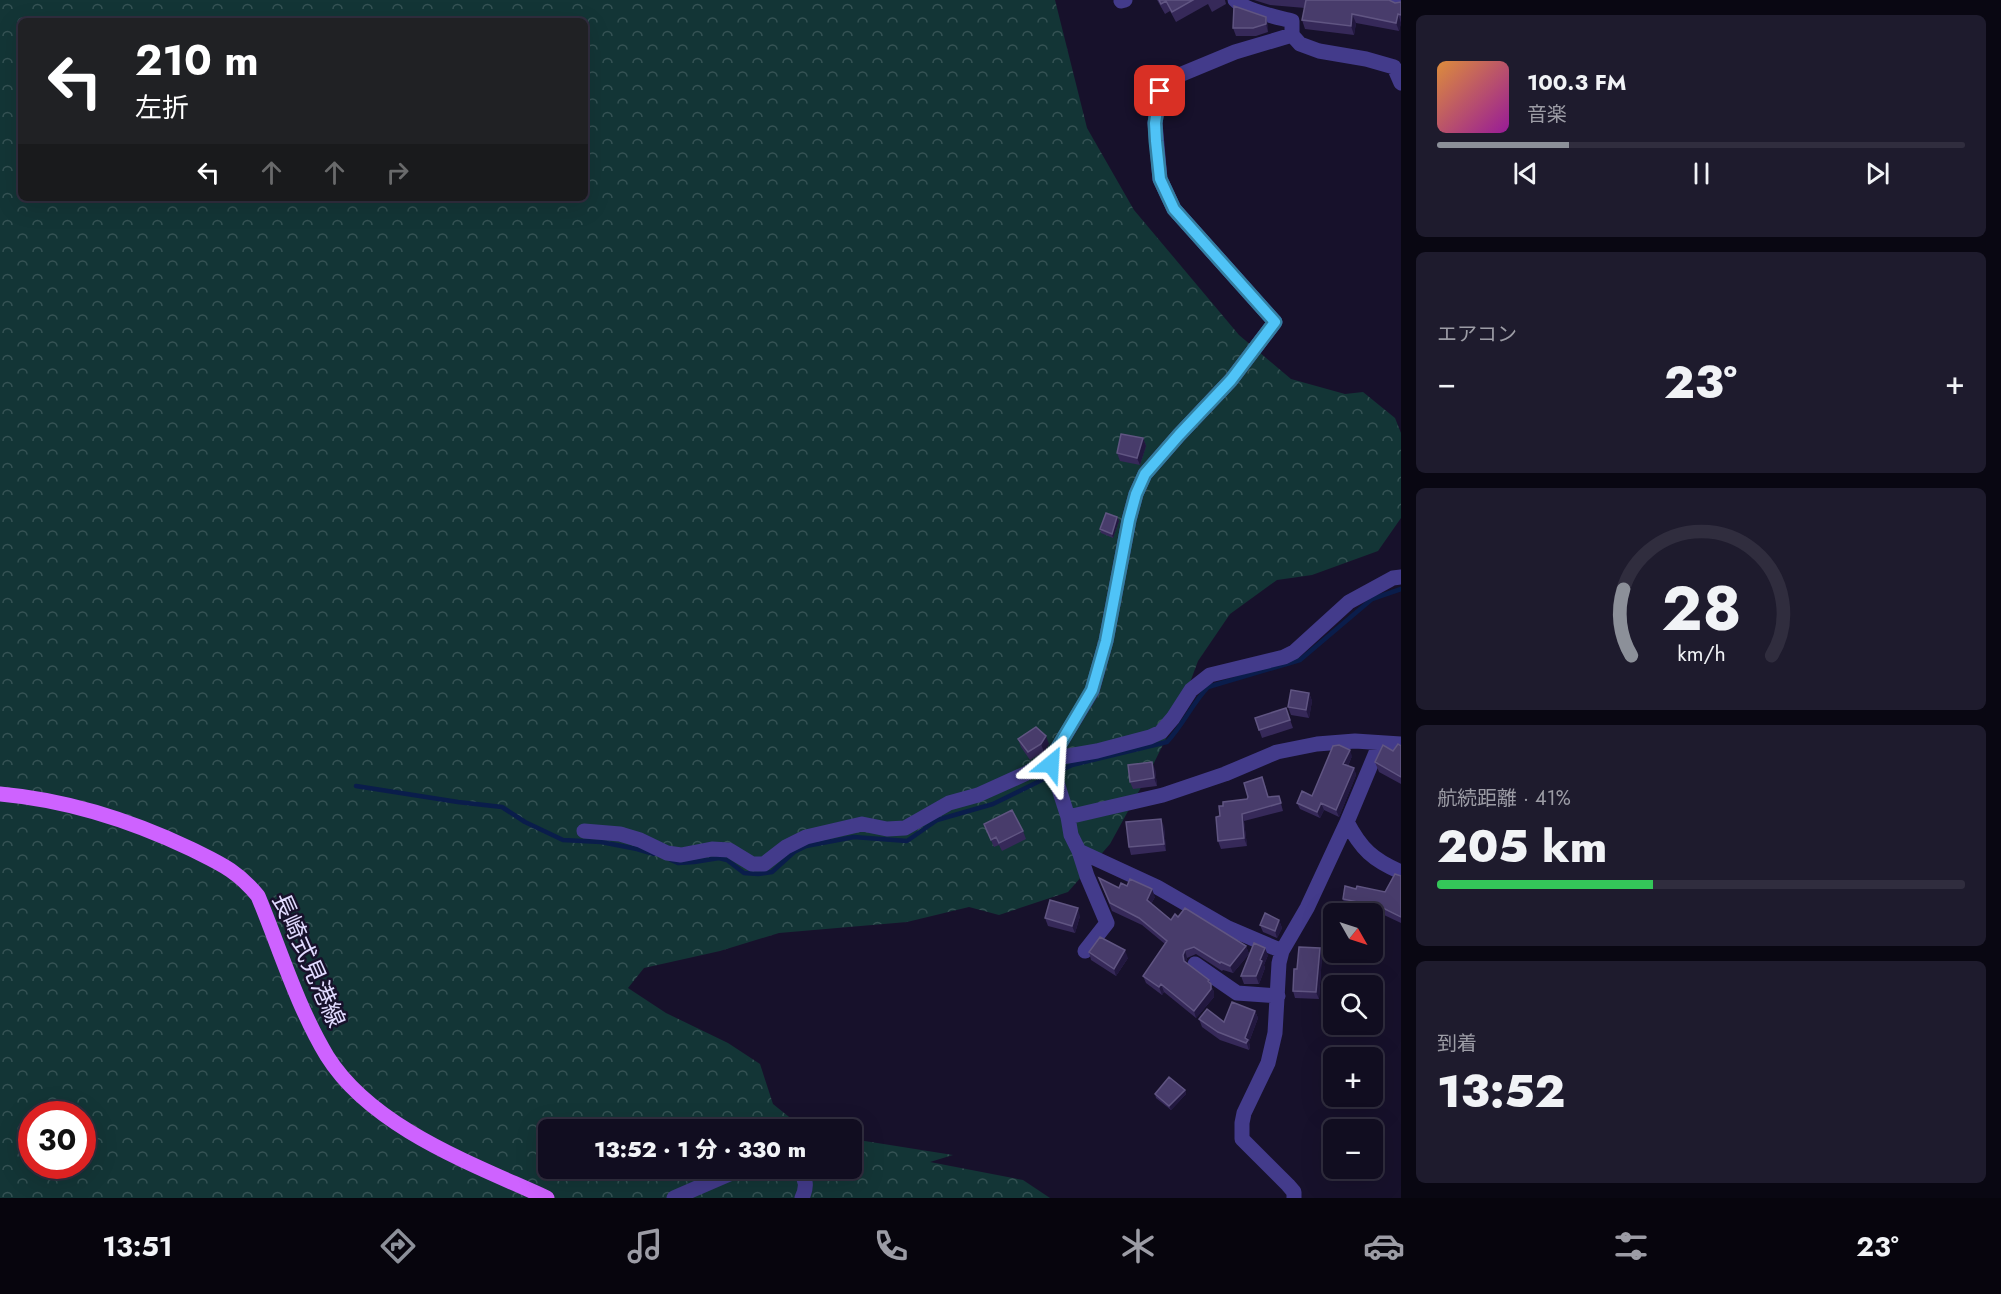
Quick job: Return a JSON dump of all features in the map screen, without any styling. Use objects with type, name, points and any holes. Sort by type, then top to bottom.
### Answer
[{"type":"main road","name":"長崎式見港線","points":[[0,795],[27,797],[79,807],[122,820],[163,836],[233,870],[248,883],[258,896],[311,1027],[328,1058],[350,1083],[378,1110],[408,1131],[547,1198]]},
{"type":"street","points":[[1235,0],[1247,7],[1292,21],[1292,34],[1300,44],[1318,51],[1366,59],[1394,67],[1401,83]]},
{"type":"street","points":[[1395,0],[1401,2]]},
{"type":"street","points":[[1085,951],[1107,923],[1071,835],[1068,817],[1051,762],[1092,690],[1106,641],[1129,520],[1136,494],[1145,474],[1231,380],[1275,322],[1174,209],[1160,179],[1155,123],[1160,91],[1166,81],[1235,52],[1292,34]]},
{"type":"street","points":[[584,831],[620,834],[640,840],[667,853],[681,855],[712,849],[729,850],[752,864],[764,864],[786,847],[806,837],[832,830],[862,824],[887,829],[905,828],[950,803],[978,795],[1051,762],[1150,737],[1161,732],[1191,690],[1210,675],[1284,657],[1294,652],[1349,602],[1393,578],[1401,577]]},
{"type":"street","points":[[1068,817],[1163,795],[1225,774],[1277,752],[1317,744],[1355,741],[1401,744]]},
{"type":"street","points":[[1294,1198],[1294,1192],[1288,1185],[1242,1139],[1242,1123],[1244,1113],[1268,1063],[1275,1033],[1279,963],[1282,951],[1307,908],[1380,743]]},
{"type":"street","points":[[1347,822],[1357,842],[1371,856],[1384,865],[1401,872]]},
{"type":"street","points":[[1079,851],[1157,887],[1228,928],[1282,951]]},
{"type":"street","points":[[1195,964],[1237,993],[1278,996]]},
{"type":"street","points":[[674,1198],[718,1179]]},
{"type":"street","points":[[802,1198],[806,1184],[805,1179]]},
{"type":"green space","points":[[0,0],[1055,0],[1087,128],[1134,210],[1239,335],[1291,379],[1345,394],[1363,392],[1395,418],[1401,433],[1401,518],[1378,551],[1312,575],[1277,580],[1230,614],[1198,661],[1179,712],[1110,844],[1068,892],[999,915],[969,907],[907,922],[779,933],[720,951],[644,968],[628,988],[666,1013],[728,1043],[760,1064],[773,1104],[792,1119],[538,1119],[538,1179],[862,1179],[862,1141],[953,1155],[930,1162],[1023,1180],[1050,1198],[0,1198]]},
{"type":"building","points":[[1159,0],[1193,0],[1172,12],[1166,1],[1161,4]]},
{"type":"building","points":[[1306,0],[1389,0],[1395,3],[1401,2],[1401,15],[1398,14],[1396,23],[1352,14],[1351,26],[1302,20]]},
{"type":"building","points":[[1234,6],[1266,17],[1266,24],[1253,28],[1233,28]]},
{"type":"building","points":[[1121,434],[1143,438],[1137,458],[1117,453]]},
{"type":"building","points":[[1106,513],[1117,517],[1112,534],[1100,529]]},
{"type":"building","points":[[1291,690],[1309,693],[1306,710],[1288,707]]},
{"type":"building","points":[[1286,708],[1290,720],[1259,730],[1255,718]]},
{"type":"building","points":[[1036,727],[1046,736],[1041,744],[1028,752],[1018,739]]},
{"type":"building","points":[[1398,744],[1401,746],[1401,777],[1375,762],[1383,745],[1393,751]]},
{"type":"building","points":[[1339,745],[1350,750],[1343,764],[1354,768],[1336,810],[1321,803],[1317,812],[1297,803],[1302,791],[1312,796],[1333,746]]},
{"type":"building","points":[[1152,762],[1154,778],[1130,782],[1128,765]]},
{"type":"building","points":[[1262,777],[1268,797],[1279,796],[1281,803],[1242,814],[1244,838],[1218,841],[1216,817],[1220,816],[1219,806],[1223,806],[1223,802],[1247,799],[1244,783]]},
{"type":"building","points":[[1012,810],[1023,831],[999,843],[996,837],[991,840],[984,824]]},
{"type":"building","points":[[1161,819],[1164,844],[1129,847],[1126,822]]},
{"type":"building","points":[[1395,874],[1401,876],[1401,917],[1383,908],[1383,903],[1362,903],[1343,899],[1345,886],[1385,892]]},
{"type":"building","points":[[1099,878],[1119,888],[1121,883],[1127,886],[1130,879],[1150,888],[1152,889],[1147,900],[1171,920],[1175,914],[1178,917],[1185,908],[1246,946],[1230,966],[1220,963],[1194,947],[1185,950],[1184,961],[1211,984],[1211,989],[1194,1011],[1161,984],[1159,987],[1143,976],[1167,941],[1139,918],[1110,903]]},
{"type":"building","points":[[1050,900],[1078,908],[1072,926],[1045,918]]},
{"type":"building","points":[[1265,913],[1279,920],[1275,931],[1260,925]]},
{"type":"building","points":[[1100,937],[1125,950],[1114,969],[1089,952]]},
{"type":"building","points":[[1254,943],[1265,948],[1260,960],[1262,961],[1256,976],[1241,976]]},
{"type":"building","points":[[1299,947],[1320,948],[1316,992],[1293,991],[1294,969],[1297,969]]},
{"type":"building","points":[[1232,1002],[1255,1011],[1245,1038],[1248,1040],[1246,1043],[1218,1032],[1199,1019],[1207,1009],[1224,1022]]},
{"type":"building","points":[[1169,1077],[1185,1090],[1169,1106],[1155,1094]]},
{"type":"waterway","points":[[671,860],[678,863],[719,858],[727,860],[744,873],[758,874],[772,872],[794,852],[806,846],[854,837],[907,841],[937,820],[993,804],[1072,765],[1167,742],[1208,687],[1300,660],[1372,599],[1401,589]]},
{"type":"waterway","points":[[356,786],[502,807],[525,822],[563,840],[601,842],[654,854]]},
{"type":"route","points":[[1051,764],[1051,759],[1092,690],[1106,641],[1129,520],[1136,494],[1145,474],[1231,380],[1275,322],[1174,209],[1160,179],[1155,123],[1160,91]]}]
